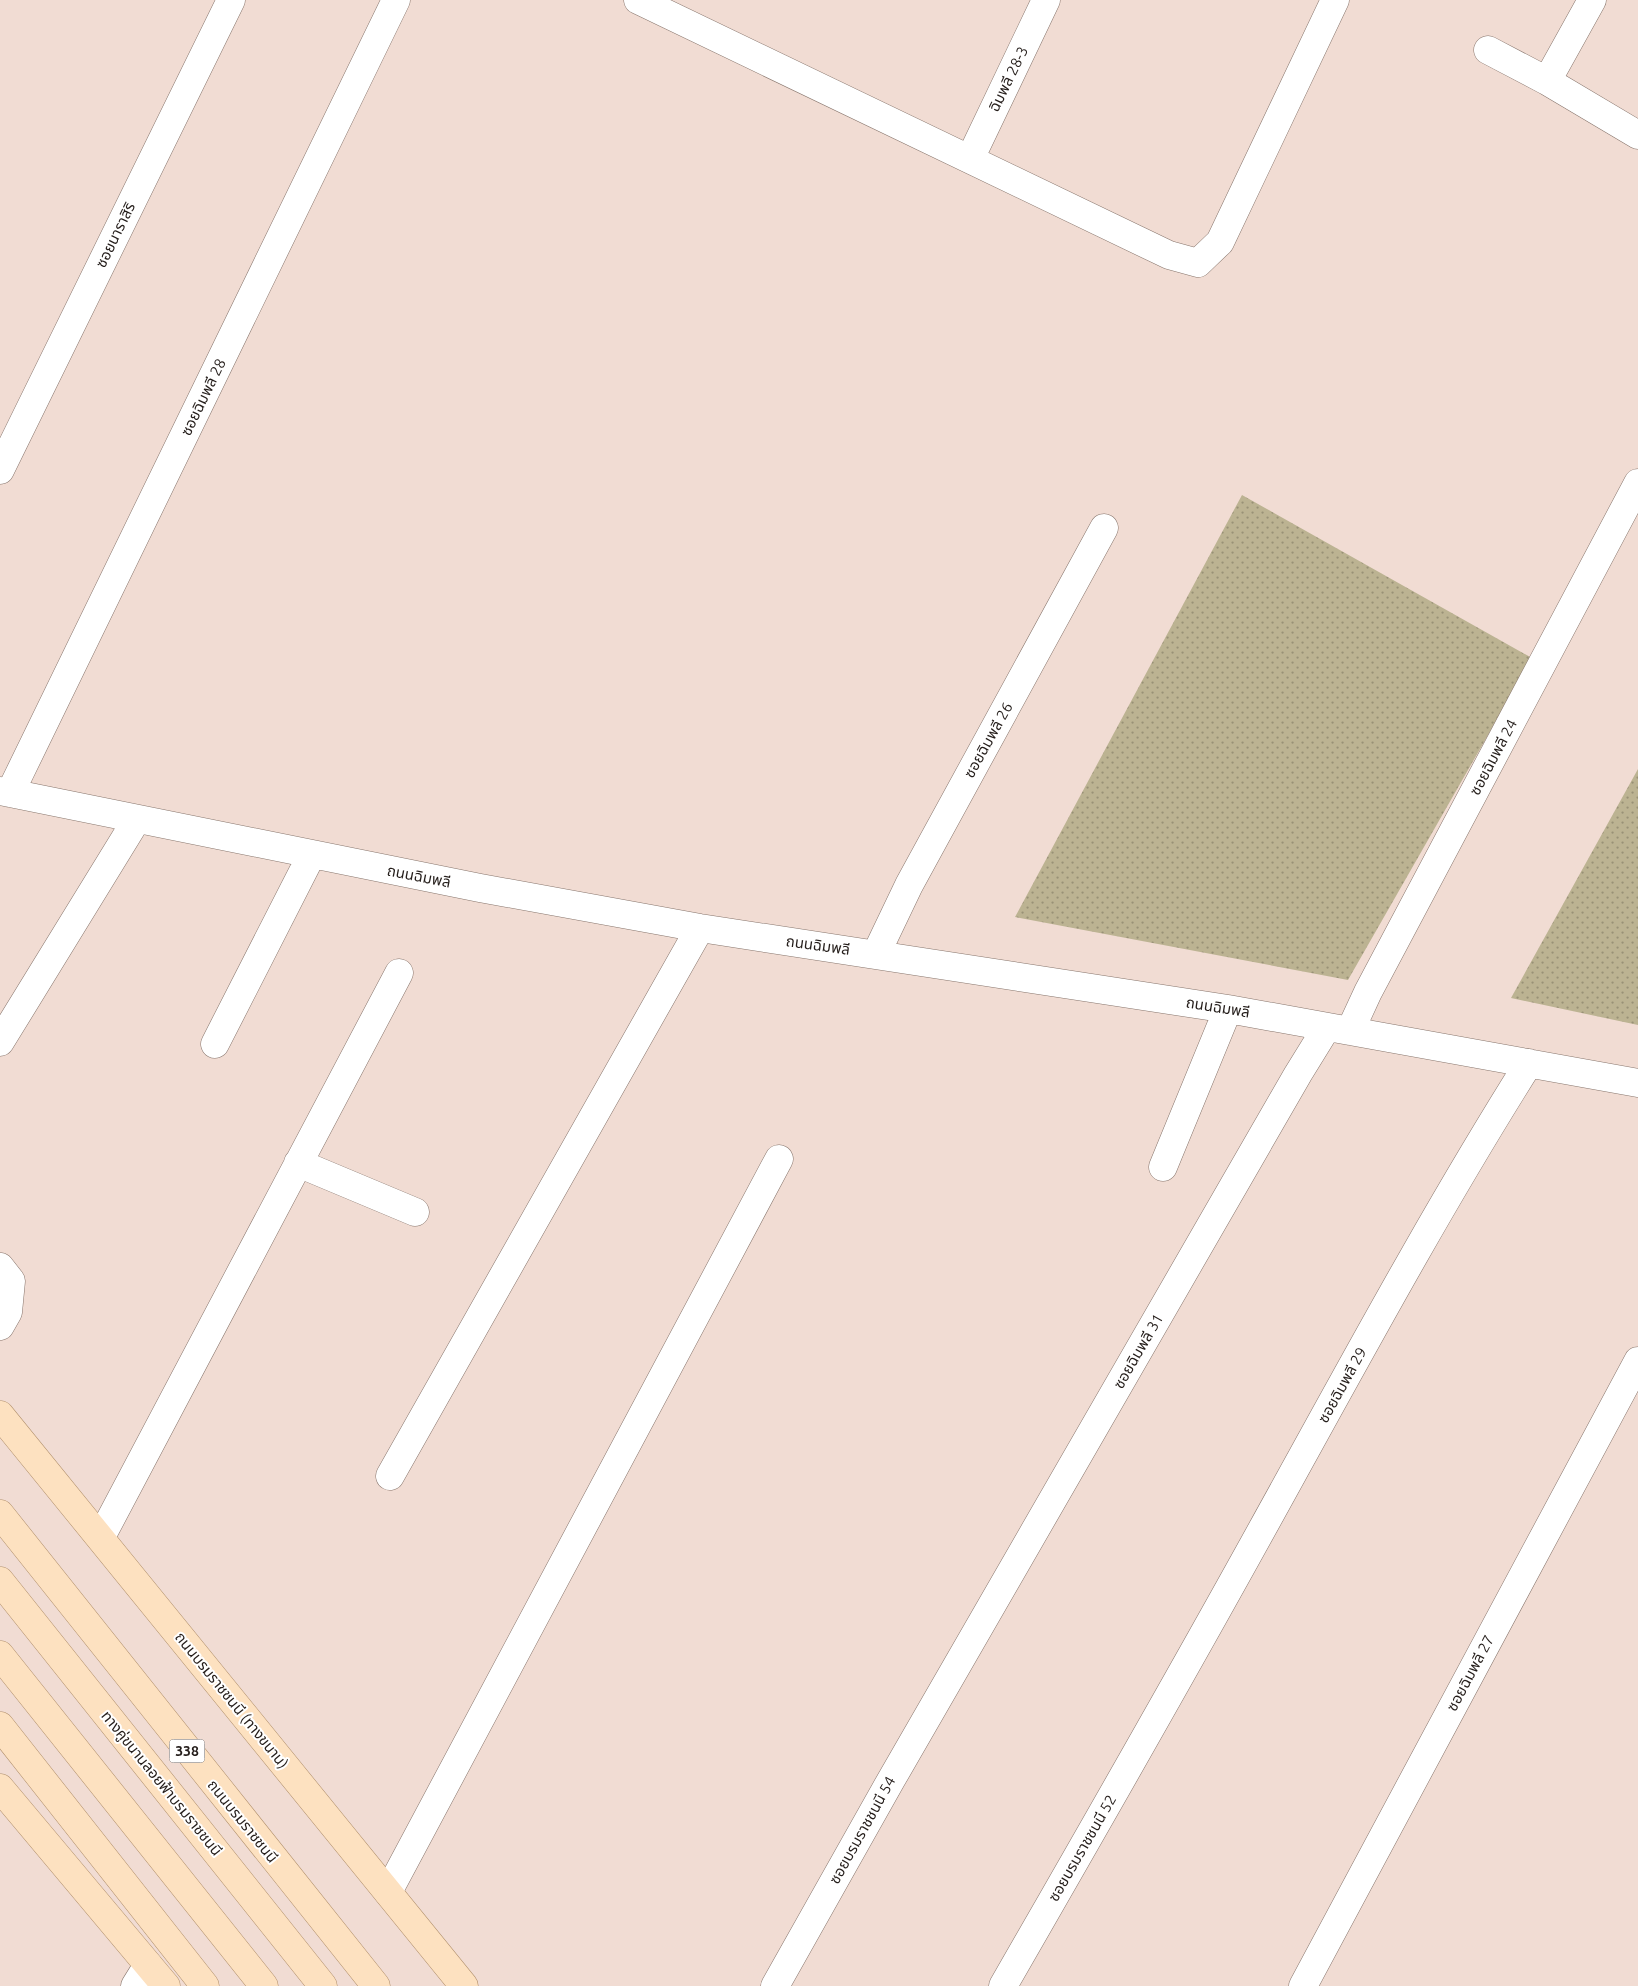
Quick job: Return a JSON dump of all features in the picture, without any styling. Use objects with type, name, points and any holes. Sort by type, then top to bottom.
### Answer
[{"type":"main road","name":"ถนนบรมราชชนนี (ทางขนาน)","points":[[0,1414],[464,1986]]},
{"type":"main road","name":"ถนนบรมราชชนนี","points":[[0,1514],[376,1986]]},
{"type":"main road","name":"ทางคู่ขนานลอยฟ้าบรมราชชนนี","points":[[0,1581],[323,1986]]},
{"type":"main road","points":[[0,1655],[264,1986]]},
{"type":"main road","points":[[0,1726],[205,1986]]},
{"type":"main road","points":[[0,1788],[141,1975],[166,1986]]},
{"type":"street","name":"ซอยนาราสิริ","points":[[0,470],[231,0]]},
{"type":"street","name":"ซอยฉิมพลี 28","points":[[5,792],[396,0]]},
{"type":"street","points":[[638,0],[682,10],[970,159],[1169,255],[1198,263],[1220,242],[1335,0]]},
{"type":"street","name":"ฉิมพลี 28-3","points":[[970,159],[1046,0]]},
{"type":"street","points":[[1547,81],[1592,0]]},
{"type":"street","points":[[1488,50],[1547,81],[1638,135]]},
{"type":"street","name":"ซอยฉิมพลี 24","points":[[1338,1029],[1377,975],[1638,483]]},
{"type":"street","name":"ซอยฉิมพลี 26","points":[[876,954],[909,885],[1104,528]]},
{"type":"street","name":"ถนนฉิมพลี","points":[[5,792],[480,888],[700,928],[1228,1009],[1638,1083]]},
{"type":"street","points":[[0,1042],[137,819]]},
{"type":"street","points":[[215,1044],[312,854]]},
{"type":"street","points":[[390,1476],[700,928]]},
{"type":"street","points":[[101,1538],[399,973]]},
{"type":"street","points":[[1163,1167],[1228,1009]]},
{"type":"street","name":"ซอยฉิมพลี 31","points":[[951,1675],[1298,1074],[1338,1029]]},
{"type":"street","name":"ซอยฉิมพลี 29","points":[[1161,1711],[1395,1288],[1529,1063]]},
{"type":"street","points":[[388,1892],[779,1159]]},
{"type":"street","points":[[298,1164],[415,1212]]},
{"type":"street","points":[[0,1267],[11,1281],[8,1312],[0,1326]]},
{"type":"street","name":"ซอยฉิมพลี 27","points":[[1303,1986],[1638,1361]]},
{"type":"street","name":"ซอยบรมราชชนนี 54","points":[[774,1986],[951,1675]]},
{"type":"street","name":"ซอยบรมราชชนนี 52","points":[[1003,1986],[1161,1711]]},
{"type":"shaded area","points":[[1242,495],[1532,658],[1348,980],[1015,917]]},
{"type":"shaded area","points":[[1638,769],[1638,1025],[1511,998]]}]
